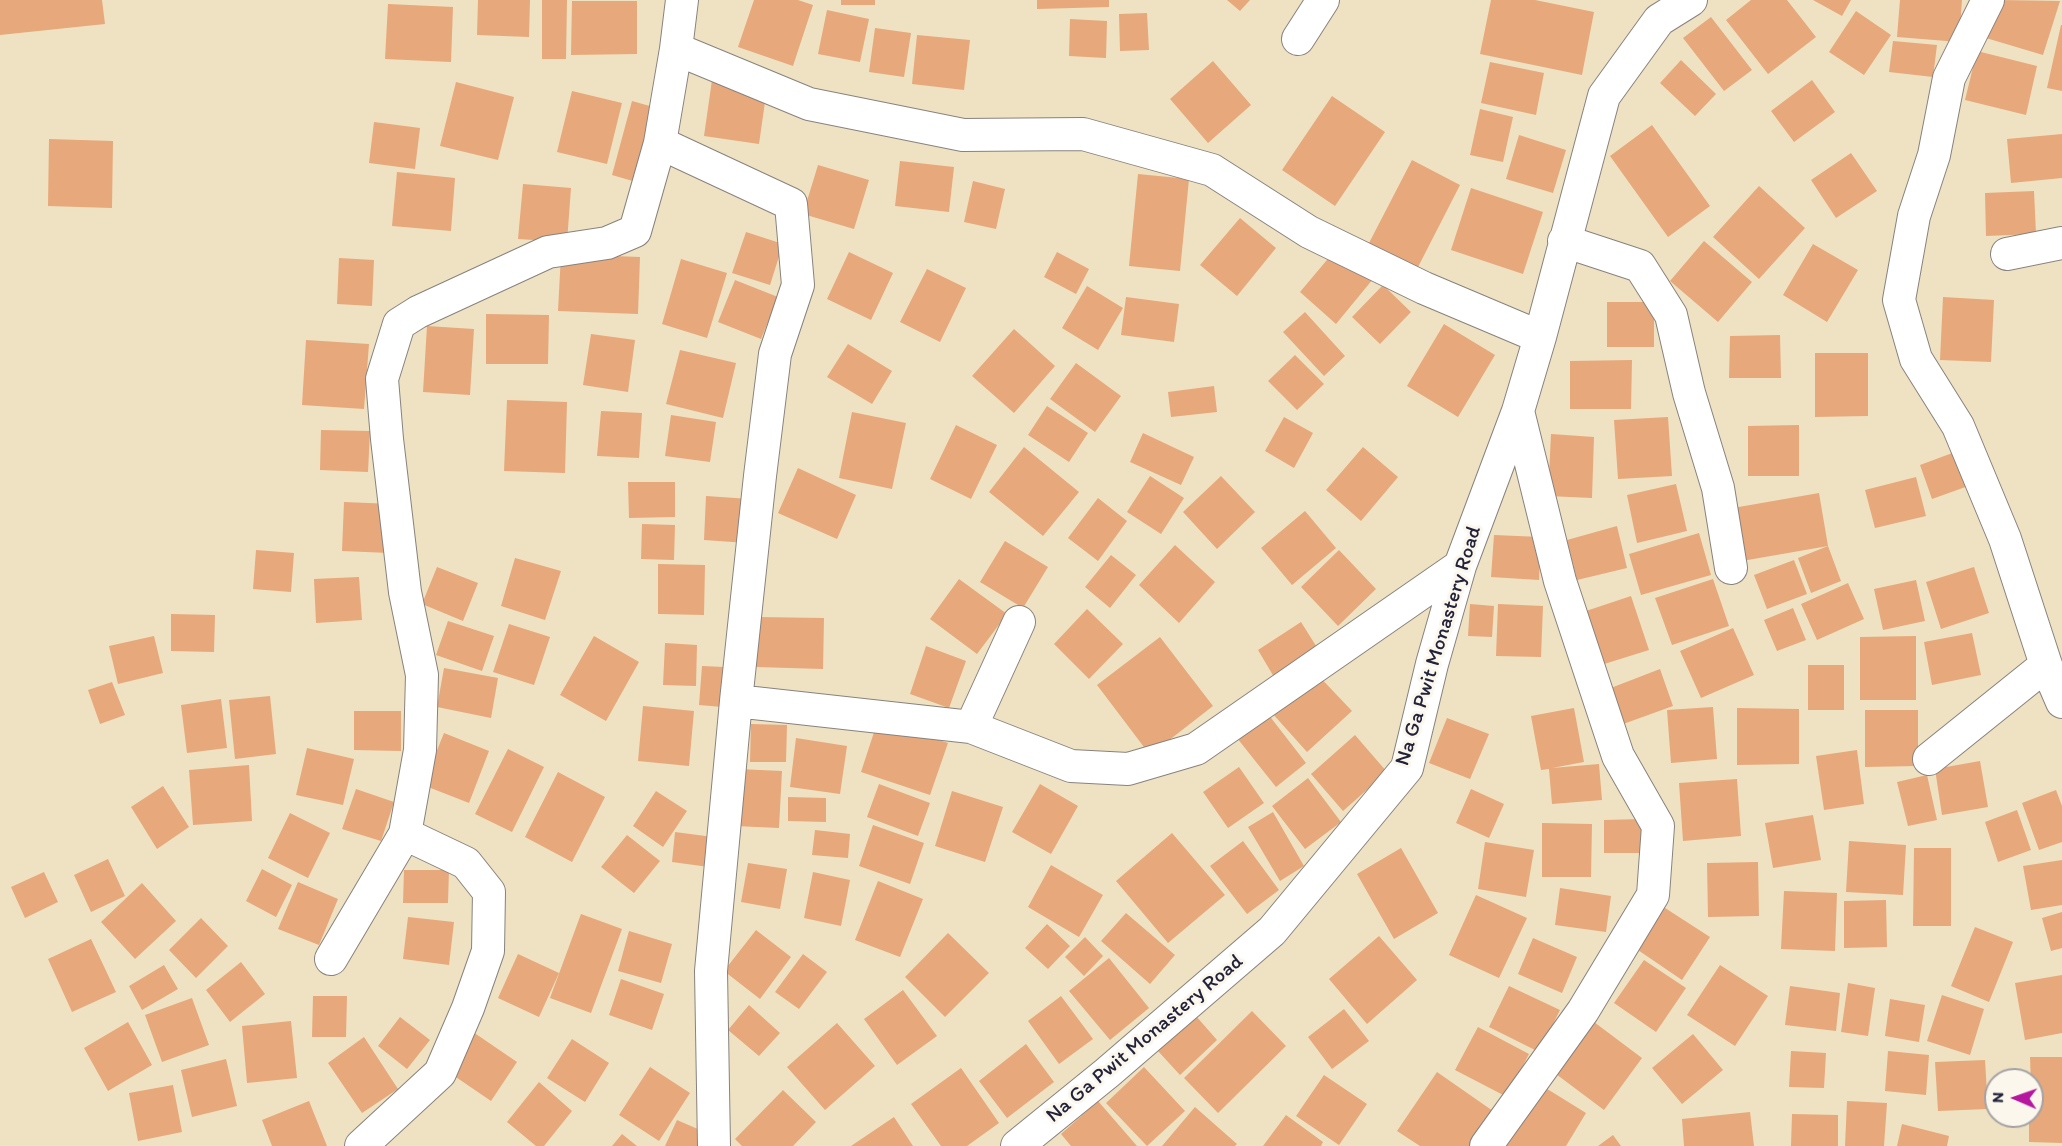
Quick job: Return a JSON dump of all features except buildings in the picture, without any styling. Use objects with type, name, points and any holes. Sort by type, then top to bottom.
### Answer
[{"type":"street","points":[[331,959],[405,834],[420,750],[422,675],[405,592],[382,379],[399,324],[418,312],[548,252],[607,243],[635,231],[660,143],[682,0]]},
{"type":"street","points":[[1298,39],[1323,0]]},
{"type":"street","name":"Na Ga Pwit Monastery Road","points":[[1017,1146],[1107,1073],[1272,931],[1407,768],[1432,664],[1460,566],[1518,411],[1540,337],[1604,96],[1659,20],[1691,0]]},
{"type":"street","points":[[1988,0],[1949,78],[1934,155],[1914,216],[1899,300],[1916,359],[1958,426],[2005,539],[2046,665],[2062,702]]},
{"type":"street","points":[[676,49],[809,104],[963,135],[1083,134],[1212,170],[1309,232],[1424,288],[1540,337]]},
{"type":"street","points":[[660,143],[791,204],[798,285],[775,354],[736,701],[711,971],[714,1146]]},
{"type":"street","points":[[1564,241],[1640,266],[1671,315],[1689,393],[1718,488],[1731,568]]},
{"type":"street","points":[[2007,254],[2062,243]]},
{"type":"street","points":[[1486,1146],[1583,1011],[1653,895],[1658,826],[1618,756],[1560,581],[1518,411]]},
{"type":"street","points":[[736,701],[971,727],[1071,766],[1128,769],[1196,749],[1460,566]]},
{"type":"street","points":[[971,727],[1019,622]]},
{"type":"street","points":[[1929,759],[2046,665]]},
{"type":"street","points":[[361,1146],[440,1073],[468,1008],[488,951],[489,891],[466,862],[405,834]]}]
